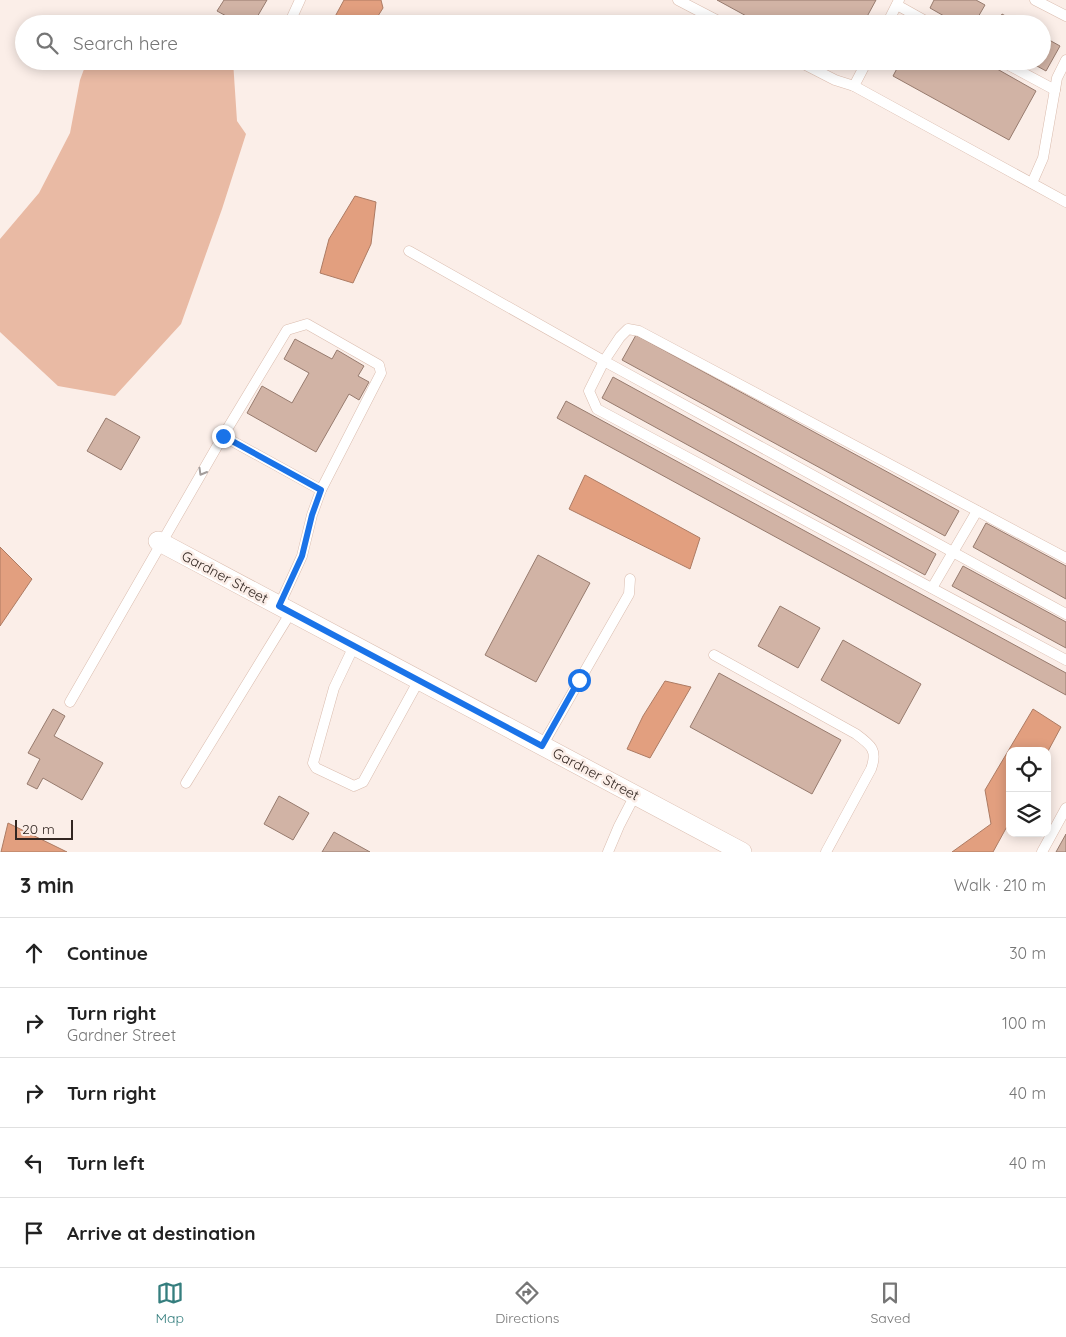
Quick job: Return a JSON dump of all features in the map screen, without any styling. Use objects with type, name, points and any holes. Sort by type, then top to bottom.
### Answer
[{"type":"street","name":"Gardner Street","points":[[160,542],[742,852]]},
{"type":"lane","points":[[293,15],[300,0]]},
{"type":"lane","points":[[678,0],[707,15]]},
{"type":"lane","points":[[1034,0],[1066,16]]},
{"type":"lane","points":[[892,15],[898,3],[917,15]]},
{"type":"lane","points":[[1032,183],[1044,158],[1057,78],[1066,60]]},
{"type":"lane","points":[[816,70],[835,80],[854,86],[1066,202]]},
{"type":"lane","points":[[854,86],[862,70]]},
{"type":"lane","points":[[1018,70],[1055,90]]},
{"type":"lane","points":[[409,251],[604,362],[1066,614]]},
{"type":"lane","points":[[70,702],[160,542],[287,330],[307,324],[379,365],[381,373],[321,490],[285,609],[186,783]]},
{"type":"lane","points":[[1066,558],[639,331],[628,329],[620,337],[589,391],[597,409],[1066,660]]},
{"type":"lane","points":[[223,436],[321,490]]},
{"type":"lane","points":[[932,588],[977,511]]},
{"type":"lane","points":[[542,746],[629,594],[630,579]]},
{"type":"lane","points":[[354,646],[334,688],[314,763],[316,768],[354,786],[363,782],[418,680]]},
{"type":"lane","points":[[714,655],[856,734],[867,742],[873,750],[874,759],[871,769],[826,852]]},
{"type":"lane","points":[[608,852],[635,795]]},
{"type":"lane","points":[[1042,852],[1066,808]]},
{"type":"shaded area","points":[[344,0],[381,0],[383,8],[379,15],[336,15]]},
{"type":"shaded area","points":[[84,70],[234,70],[237,121],[246,134],[222,209],[181,324],[115,396],[58,386],[0,332],[0,239],[39,193],[70,133]]},
{"type":"shaded area","points":[[355,196],[376,202],[371,244],[353,283],[320,273],[329,239]]},
{"type":"shaded area","points":[[585,475],[700,538],[690,569],[569,509]]},
{"type":"shaded area","points":[[0,547],[32,579],[0,626]]},
{"type":"shaded area","points":[[665,681],[691,687],[650,758],[627,749],[643,716]]},
{"type":"shaded area","points":[[1033,709],[1061,727],[1050,747],[1010,747]]},
{"type":"shaded area","points":[[1006,755],[1006,828],[993,852],[952,852],[991,824],[985,790]]},
{"type":"shaded area","points":[[8,823],[67,852],[1,852]]},
{"type":"building","points":[[224,0],[267,0],[258,15],[224,15],[217,11]]},
{"type":"building","points":[[717,0],[876,0],[868,15],[744,15]]},
{"type":"building","points":[[934,0],[976,0],[985,5],[979,15],[942,15],[930,8]]},
{"type":"building","points":[[1051,41],[1060,46],[1051,62]]},
{"type":"building","points":[[896,70],[999,70],[1036,91],[1009,140],[893,76]]},
{"type":"building","points":[[636,335],[959,511],[945,536],[622,360]]},
{"type":"building","points":[[295,339],[332,359],[337,350],[364,366],[358,376],[369,382],[359,400],[349,394],[316,452],[247,413],[262,386],[292,403],[309,373],[284,359]]},
{"type":"building","points":[[613,377],[936,554],[925,575],[602,398]]},
{"type":"building","points":[[566,401],[1066,673],[1066,695],[557,418]]},
{"type":"building","points":[[106,418],[140,437],[121,470],[87,451]]},
{"type":"building","points":[[986,523],[1066,566],[1066,599],[973,547]]},
{"type":"building","points":[[538,555],[590,583],[536,682],[485,655]]},
{"type":"building","points":[[963,566],[1066,622],[1066,648],[952,586]]},
{"type":"building","points":[[780,606],[820,628],[798,668],[758,646]]},
{"type":"building","points":[[843,640],[921,684],[899,724],[821,680]]},
{"type":"building","points":[[719,673],[841,740],[812,794],[690,727]]},
{"type":"building","points":[[53,709],[65,716],[54,736],[103,763],[82,800],[43,778],[37,789],[27,784],[40,759],[28,753]]},
{"type":"building","points":[[279,796],[309,813],[293,840],[264,824]]},
{"type":"building","points":[[334,832],[370,852],[322,852]]},
{"type":"building","points":[[1066,834],[1066,852],[1056,852]]},
{"type":"route","points":[[223,436],[321,490],[312,515],[302,556],[279,606],[542,746],[579,680]]}]
